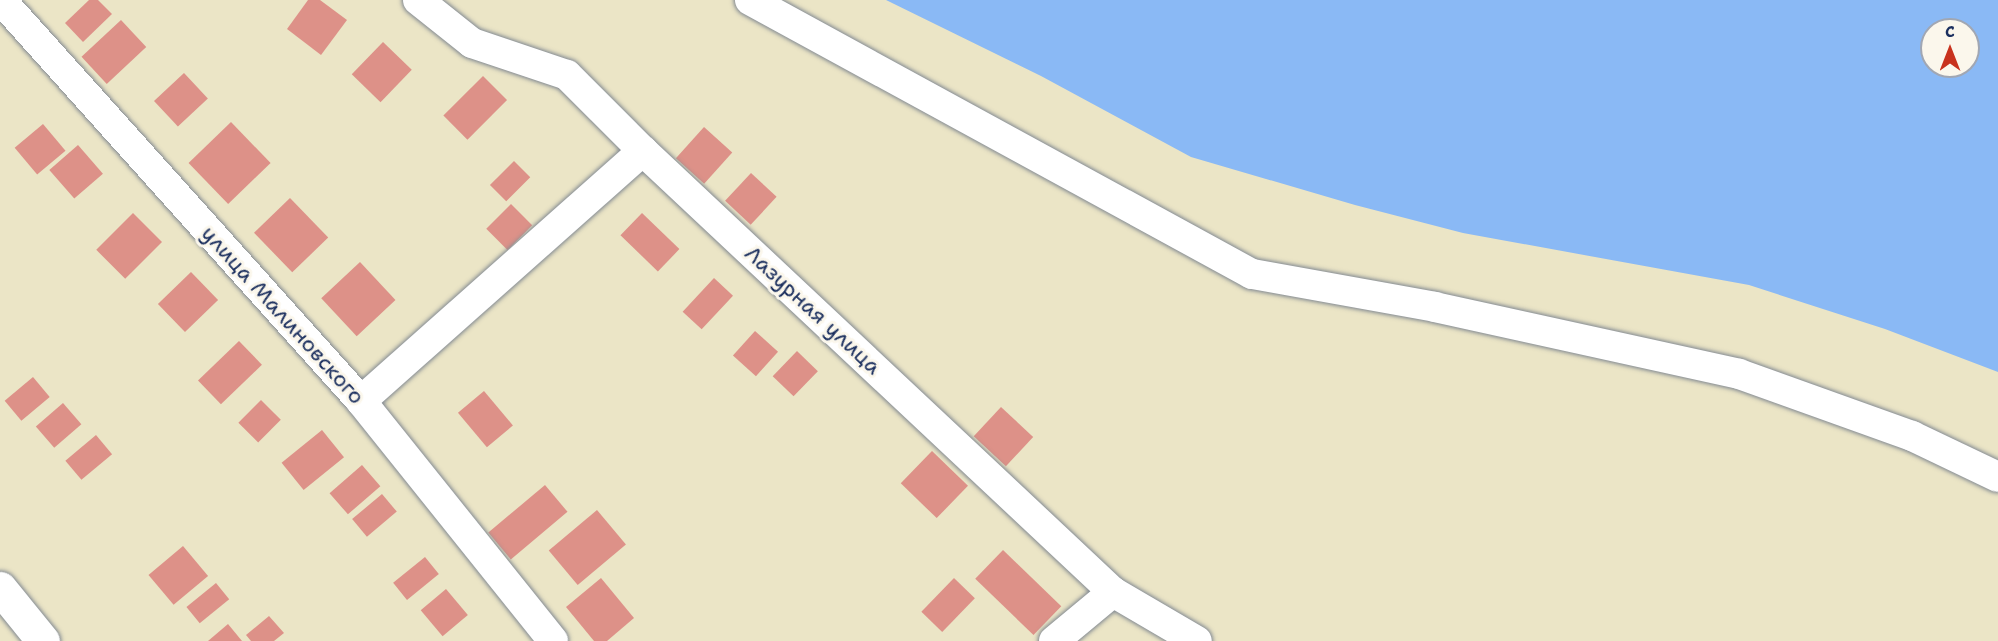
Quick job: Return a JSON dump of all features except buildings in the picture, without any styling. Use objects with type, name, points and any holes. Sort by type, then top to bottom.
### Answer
[{"type":"street","name":"улица Малиновского","points":[[1,0],[361,401],[553,641]]},
{"type":"street","name":"Лазурная улица","points":[[418,0],[472,43],[567,75],[643,151],[1113,592],[1197,641]]},
{"type":"street","points":[[750,0],[1252,274],[1435,307],[1739,374],[1912,436],[1998,477]]},
{"type":"street","points":[[361,401],[643,151]]},
{"type":"street","points":[[0,588],[43,641]]},
{"type":"street","points":[[1054,641],[1113,592]]},
{"type":"water","points":[[886,0],[1998,0],[1998,372],[1885,329],[1749,285],[1463,233],[1355,205],[1191,157],[1041,76]]}]
